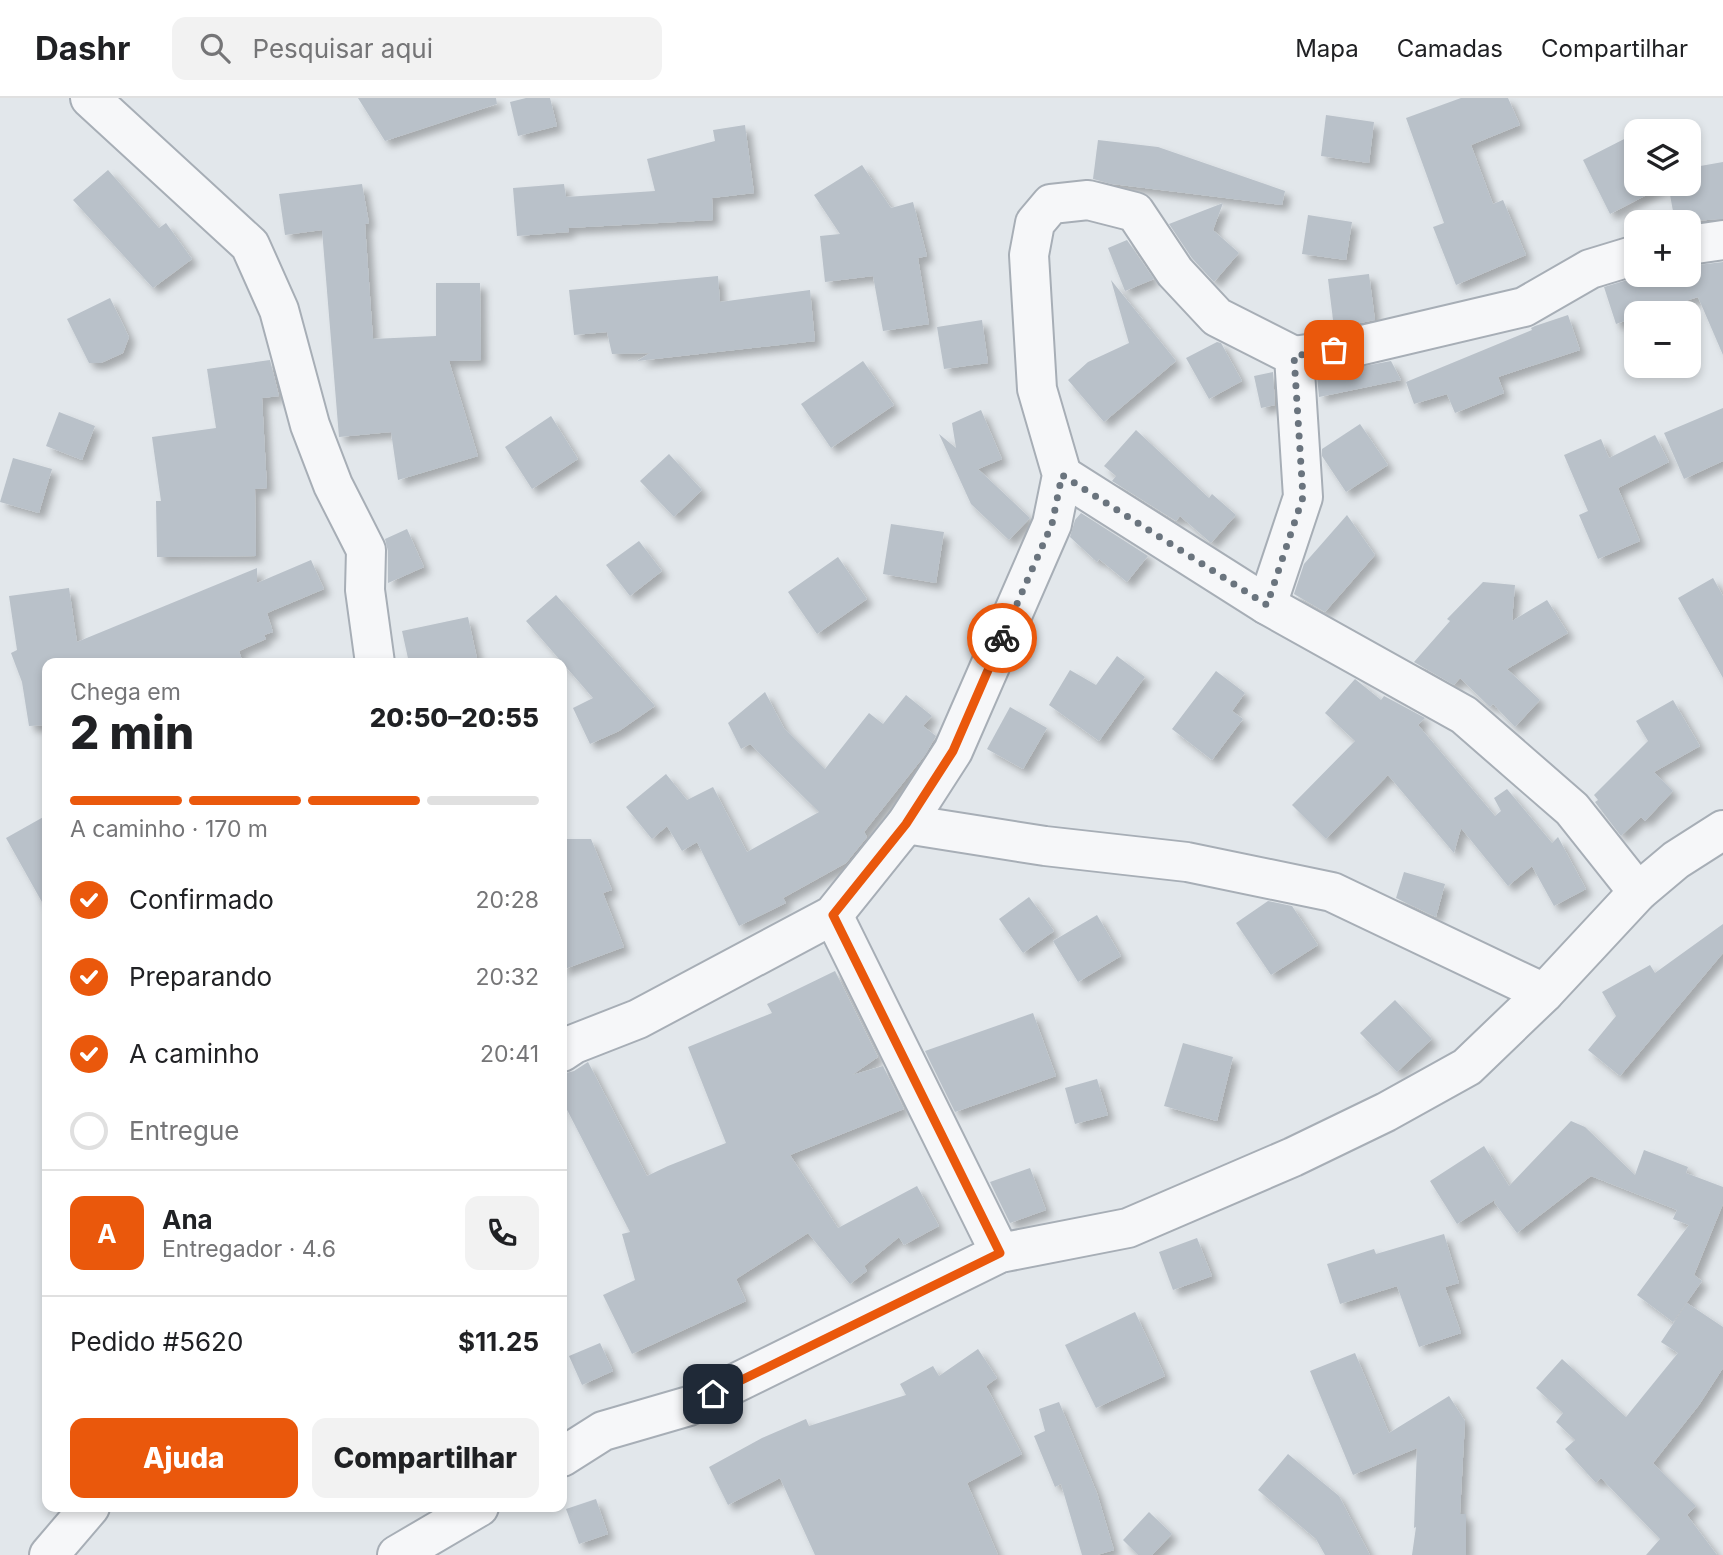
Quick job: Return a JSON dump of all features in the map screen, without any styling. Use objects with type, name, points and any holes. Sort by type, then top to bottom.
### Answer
[{"type":"street","points":[[90,98],[250,245],[279,310],[310,425],[333,485],[366,550],[365,590],[374,658]]},
{"type":"street","points":[[567,1049],[638,1019],[833,915],[906,824],[953,751],[1052,524],[1062,475],[1037,389],[1029,255],[1035,223],[1052,204],[1088,200],[1135,212],[1175,272],[1217,317],[1294,356],[1354,346],[1524,307],[1590,269],[1624,259]]},
{"type":"street","points":[[1701,243],[1723,240]]},
{"type":"street","points":[[1267,605],[1303,497],[1294,356]]},
{"type":"street","points":[[1062,475],[1267,605],[1464,715],[1572,809],[1638,892]]},
{"type":"street","points":[[906,824],[1045,846],[1187,862],[1332,892],[1544,993]]},
{"type":"street","points":[[567,1454],[603,1431],[689,1406],[1000,1253],[1128,1228],[1386,1112],[1467,1068],[1544,993],[1638,892],[1676,860],[1723,830]]},
{"type":"street","points":[[833,915],[1000,1253]]},
{"type":"street","points":[[49,1555],[86,1512]]},
{"type":"street","points":[[397,1555],[470,1512]]},
{"type":"building","points":[[358,98],[496,98],[497,104],[385,141]]},
{"type":"building","points":[[526,98],[550,98],[557,126],[518,136],[510,102]]},
{"type":"building","points":[[1461,98],[1508,98],[1520,125],[1471,145],[1493,204],[1503,200],[1526,255],[1456,285],[1433,227],[1444,223],[1406,118]]},
{"type":"building","points":[[1326,115],[1374,122],[1369,163],[1321,156]]},
{"type":"building","points":[[745,125],[754,193],[712,198],[713,220],[568,228],[569,232],[517,236],[513,188],[564,184],[566,197],[655,191],[647,159],[715,141],[713,130]]},
{"type":"building","points":[[1624,139],[1624,196],[1645,196],[1610,214],[1583,160]]},
{"type":"building","points":[[1098,140],[1158,147],[1285,191],[1282,205],[1112,184],[1093,179]]},
{"type":"building","points":[[1723,162],[1723,219],[1701,220],[1701,210],[1673,210],[1670,196],[1701,196],[1701,166]]},
{"type":"building","points":[[862,165],[891,208],[913,202],[927,256],[918,258],[929,324],[883,331],[873,276],[825,282],[820,236],[840,234],[814,195]]},
{"type":"building","points":[[108,170],[159,228],[166,223],[192,259],[153,288],[73,200]]},
{"type":"building","points":[[362,184],[369,223],[365,224],[373,339],[436,336],[436,283],[480,283],[481,360],[449,361],[478,456],[398,480],[391,432],[339,437],[322,230],[285,235],[279,194]]},
{"type":"building","points":[[1223,203],[1213,230],[1239,253],[1214,282],[1192,258],[1169,224]]},
{"type":"building","points":[[1308,215],[1352,222],[1346,260],[1302,254]]},
{"type":"building","points":[[1127,240],[1154,279],[1125,291],[1108,248]]},
{"type":"building","points":[[1723,262],[1723,355],[1698,297],[1685,301],[1624,301],[1624,321],[1616,324],[1604,287],[1624,281],[1624,287],[1701,287],[1701,265]]},
{"type":"building","points":[[1369,274],[1375,320],[1334,328],[1328,279]]},
{"type":"building","points":[[718,276],[720,302],[810,290],[815,341],[637,361],[650,353],[612,354],[607,332],[574,335],[569,290]]},
{"type":"building","points":[[1111,280],[1176,361],[1104,422],[1068,380],[1088,362],[1129,343]]},
{"type":"building","points":[[110,298],[129,337],[123,353],[101,363],[89,363],[67,319]]},
{"type":"building","points":[[1568,315],[1580,350],[1498,377],[1504,393],[1455,413],[1447,394],[1414,404],[1406,382],[1532,330],[1535,326]]},
{"type":"building","points":[[982,320],[988,363],[944,369],[937,327]]},
{"type":"building","points":[[1217,342],[1221,343],[1242,381],[1209,399],[1186,358]]},
{"type":"building","points":[[270,360],[279,396],[262,398],[267,488],[255,489],[256,556],[157,557],[156,501],[161,501],[152,437],[216,428],[207,369]]},
{"type":"building","points":[[863,361],[894,405],[831,448],[801,404]]},
{"type":"building","points":[[1391,361],[1401,380],[1319,397],[1317,375]]},
{"type":"building","points":[[1273,372],[1275,405],[1261,408],[1254,376]]},
{"type":"building","points":[[1723,408],[1723,461],[1684,479],[1664,433]]},
{"type":"building","points":[[981,410],[1002,459],[978,469],[1030,518],[1009,540],[971,504],[939,434],[956,448],[952,423]]},
{"type":"building","points":[[59,412],[95,426],[82,460],[46,446]]},
{"type":"building","points":[[551,416],[578,459],[532,489],[505,447]]},
{"type":"building","points":[[1360,424],[1388,465],[1346,492],[1322,456],[1322,449]]},
{"type":"building","points":[[1136,430],[1209,498],[1212,494],[1236,515],[1211,543],[1180,516],[1176,521],[1112,481],[1116,476],[1104,466]]},
{"type":"building","points":[[1655,435],[1669,462],[1618,488],[1640,541],[1598,559],[1579,515],[1588,511],[1564,455],[1601,439],[1609,458]]},
{"type":"building","points":[[669,454],[702,490],[674,517],[640,481]]},
{"type":"building","points":[[13,458],[52,469],[39,513],[0,502]]},
{"type":"building","points":[[1081,513],[1148,556],[1127,582],[1099,559],[1097,562],[1070,537],[1075,520]]},
{"type":"building","points":[[1347,515],[1375,555],[1325,612],[1294,594],[1304,564]]},
{"type":"building","points":[[891,524],[944,532],[936,583],[883,574]]},
{"type":"building","points":[[407,529],[424,567],[388,583],[388,551],[385,539]]},
{"type":"building","points":[[639,541],[662,571],[630,596],[606,565]]},
{"type":"building","points":[[838,557],[867,599],[817,634],[788,592]]},
{"type":"building","points":[[311,560],[324,589],[267,613],[273,632],[264,635],[266,639],[239,651],[241,658],[42,658],[42,725],[29,726],[22,682],[11,653],[17,650],[9,596],[69,588],[77,642],[257,568],[257,583]]},
{"type":"building","points":[[1713,578],[1723,596],[1723,678],[1678,598]]},
{"type":"building","points":[[1483,582],[1515,585],[1512,621],[1547,600],[1568,633],[1507,669],[1540,700],[1515,727],[1493,704],[1490,707],[1460,678],[1454,685],[1414,662],[1450,621],[1447,619]]},
{"type":"building","points":[[556,595],[655,706],[619,731],[590,744],[573,708],[593,698],[567,668],[567,658],[558,658],[526,621]]},
{"type":"building","points":[[468,617],[477,658],[408,658],[402,631]]},
{"type":"building","points":[[1117,656],[1145,677],[1099,741],[1049,705],[1070,670],[1096,685]]},
{"type":"building","points":[[1216,671],[1245,693],[1232,711],[1243,719],[1212,760],[1172,729]]},
{"type":"building","points":[[1355,679],[1381,700],[1384,696],[1425,718],[1418,725],[1495,816],[1501,811],[1494,798],[1507,789],[1552,843],[1558,837],[1586,889],[1554,906],[1532,866],[1508,886],[1461,828],[1454,853],[1388,775],[1326,839],[1292,805],[1355,741],[1325,713]]},
{"type":"building","points":[[765,692],[784,728],[825,769],[869,713],[883,724],[906,695],[932,716],[923,726],[936,736],[925,755],[864,832],[867,837],[846,863],[783,898],[786,903],[739,926],[697,842],[682,851],[667,826],[652,839],[626,807],[666,774],[687,800],[713,787],[747,852],[819,812],[750,744],[741,749],[728,723]]},
{"type":"building","points":[[1673,700],[1700,746],[1654,772],[1673,791],[1645,821],[1641,817],[1621,836],[1595,802],[1598,800],[1594,795],[1648,741],[1636,721]]},
{"type":"building","points":[[1010,707],[1047,728],[1023,769],[987,749]]},
{"type":"building","points":[[42,818],[42,902],[6,838]]},
{"type":"building","points":[[567,839],[591,839],[612,890],[603,893],[624,947],[567,968]]},
{"type":"building","points":[[1404,872],[1445,884],[1436,917],[1396,898]]},
{"type":"building","points":[[1029,897],[1054,931],[1023,953],[999,919]]},
{"type":"building","points":[[1268,901],[1292,906],[1318,945],[1271,975],[1236,923]]},
{"type":"building","points":[[1097,915],[1121,956],[1078,982],[1053,941]]},
{"type":"building","points":[[1723,924],[1723,953],[1620,1076],[1588,1050],[1616,1016],[1602,992],[1650,965],[1655,973]]},
{"type":"building","points":[[835,971],[878,1057],[852,1075],[883,1066],[904,1109],[790,1155],[838,1228],[917,1186],[939,1226],[904,1245],[899,1237],[864,1266],[867,1271],[850,1284],[808,1233],[736,1279],[746,1301],[632,1354],[603,1295],[635,1280],[622,1234],[630,1232],[567,1110],[567,1073],[588,1062],[647,1176],[726,1143],[688,1047],[772,1013],[767,1004]]},
{"type":"building","points":[[1395,1000],[1432,1039],[1397,1072],[1360,1033]]},
{"type":"building","points":[[1033,1013],[1056,1076],[955,1112],[925,1051]]},
{"type":"building","points":[[1183,1043],[1233,1057],[1217,1121],[1164,1106]]},
{"type":"building","points":[[1097,1079],[1108,1115],[1075,1124],[1065,1088]]},
{"type":"building","points":[[1571,1121],[1585,1127],[1635,1175],[1644,1150],[1688,1167],[1686,1173],[1723,1187],[1723,1204],[1694,1275],[1702,1281],[1673,1322],[1637,1295],[1689,1225],[1673,1219],[1677,1210],[1591,1176],[1517,1233],[1494,1202],[1496,1199],[1457,1224],[1430,1181],[1484,1146],[1509,1186]]},
{"type":"building","points":[[1030,1168],[1046,1210],[1010,1223],[990,1182]]},
{"type":"building","points":[[1444,1234],[1459,1283],[1445,1287],[1461,1333],[1419,1347],[1397,1286],[1340,1304],[1327,1264],[1374,1249],[1376,1254]]},
{"type":"building","points":[[1197,1238],[1212,1276],[1173,1290],[1159,1252]]},
{"type":"building","points":[[1687,1303],[1723,1327],[1723,1368],[1699,1405],[1653,1463],[1696,1506],[1687,1515],[1717,1555],[1646,1555],[1660,1539],[1601,1478],[1596,1483],[1565,1449],[1575,1440],[1556,1422],[1563,1413],[1536,1388],[1562,1359],[1626,1417],[1678,1353],[1661,1342]]},
{"type":"building","points":[[1135,1312],[1165,1376],[1096,1408],[1065,1345]]},
{"type":"building","points":[[600,1343],[613,1371],[582,1385],[569,1356]]},
{"type":"building","points":[[978,1349],[997,1378],[986,1386],[1022,1454],[967,1483],[998,1555],[815,1555],[780,1478],[728,1505],[709,1467],[762,1438],[806,1419],[809,1426],[906,1395],[900,1384],[933,1366],[939,1376]]},
{"type":"building","points":[[1355,1353],[1389,1433],[1449,1396],[1465,1421],[1460,1514],[1466,1514],[1466,1555],[1412,1555],[1416,1527],[1414,1528],[1417,1448],[1353,1475],[1310,1371]]},
{"type":"building","points":[[1059,1402],[1097,1493],[1114,1550],[1097,1555],[1082,1555],[1061,1484],[1055,1487],[1034,1436],[1045,1431],[1039,1409]]},
{"type":"building","points":[[1288,1454],[1339,1496],[1370,1555],[1325,1555],[1316,1539],[1258,1490]]},
{"type":"building","points":[[596,1499],[608,1534],[579,1544],[567,1509]]},
{"type":"building","points":[[1149,1512],[1172,1534],[1152,1555],[1138,1555],[1123,1540]]},
{"type":"way so far","points":[[1002,638],[1052,524],[1062,475],[1267,605],[1303,497],[1294,356],[1334,350]]},
{"type":"route","points":[[713,1394],[1000,1253],[833,915],[906,824],[953,751],[1002,638]]}]
